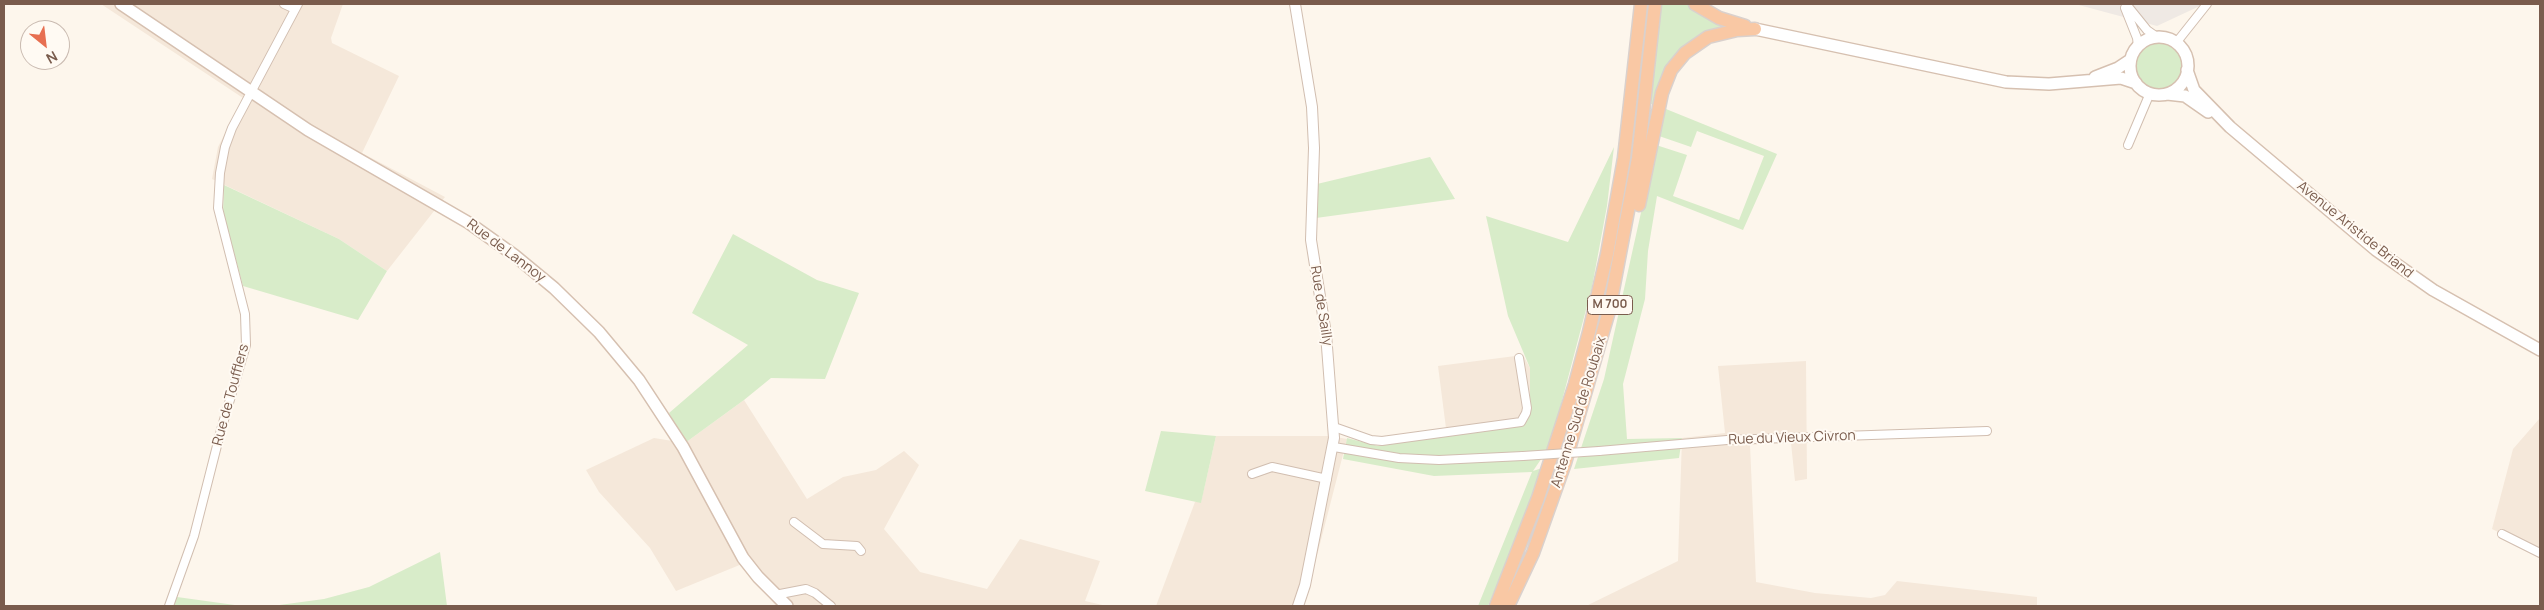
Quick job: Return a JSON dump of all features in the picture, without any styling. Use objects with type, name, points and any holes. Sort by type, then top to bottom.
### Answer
[{"type":"highway","name":"Antenne Sud de Roubaix","points":[[1496,606],[1538,498],[1575,384],[1589,332],[1610,242],[1624,158],[1641,4]]},
{"type":"highway","name":"Antenne Sud de Roubaix","points":[[1508,606],[1535,548],[1565,463],[1598,352],[1623,244],[1644,123],[1655,4]]},
{"type":"highway","points":[[1695,4],[1719,18],[1755,29]]},
{"type":"highway","points":[[1623,244],[1637,212],[1662,92],[1671,70],[1685,53],[1708,37],[1737,30],[1755,29]]},
{"type":"main road","name":"Rue de Lannoy","points":[[121,4],[250,94],[469,223],[524,263],[568,301],[622,358],[656,405],[692,462],[743,558],[787,606]]},
{"type":"main road","points":[[1755,29],[2006,82],[2040,85],[2121,78],[2136,83],[2150,93],[2166,94],[2180,85],[2187,70],[2186,55],[2176,43],[2169,39],[2157,37],[2145,40],[2138,46],[2130,60],[2118,68],[2081,81]]},
{"type":"main road","points":[[2130,60],[2131,74],[2136,83]]},
{"type":"main road","name":"Avenue Aristide Briand","points":[[2187,70],[2194,90],[2230,127],[2363,240],[2399,267],[2442,295],[2540,350]]},
{"type":"main road","name":"Avenue Aristide Briand","points":[[2166,94],[2185,96],[2230,127]]},
{"type":"street","points":[[284,4],[296,6]]},
{"type":"street","name":"Rue de Sailly","points":[[1295,4],[1312,108],[1314,148],[1311,240],[1326,334],[1334,427],[1334,447],[1305,585],[1298,606]]},
{"type":"street","points":[[2124,4],[2147,30],[2157,37]]},
{"type":"street","points":[[2124,4],[2136,35],[2138,46]]},
{"type":"street","points":[[2176,43],[2207,4]]},
{"type":"street","name":"Rue de Toufflers","points":[[169,606],[194,536],[221,430],[244,352],[246,321],[222,228],[218,200],[220,173],[227,141],[296,6]]},
{"type":"street","points":[[2128,145],[2150,93]]},
{"type":"street","points":[[1334,427],[1371,440],[1382,441],[1520,422],[1527,408],[1519,358]]},
{"type":"street","name":"Rue du Vieux Civron","points":[[1334,447],[1399,458],[1439,460],[1523,456],[1736,440],[1987,431]]},
{"type":"street","points":[[1252,474],[1272,467],[1327,479]]},
{"type":"street","points":[[794,522],[823,544],[856,546],[861,551]]},
{"type":"street","points":[[2502,534],[2540,553]]},
{"type":"street","points":[[775,595],[806,589],[812,590],[831,606]]},
{"type":"shaded area","points":[[101,4],[343,4],[331,38],[332,43],[399,76],[362,153],[445,197],[387,271],[339,239],[212,179],[218,147],[243,98]]},
{"type":"shaded area","points":[[2075,4],[2204,4],[2157,26]]},
{"type":"shaded area","points":[[1523,355],[1530,368],[1530,415],[1523,425],[1447,436],[1438,366]]},
{"type":"shaded area","points":[[1806,361],[1807,479],[1795,481],[1791,443],[1750,445],[1756,582],[1815,593],[1871,598],[1885,595],[1897,581],[2037,597],[2037,606],[1586,606],[1678,561],[1682,438],[1725,433],[1718,366]]},
{"type":"shaded area","points":[[744,400],[807,499],[843,477],[876,470],[904,451],[919,465],[884,529],[920,572],[987,589],[1020,539],[1100,561],[1085,601],[1107,606],[776,606],[742,564],[676,591],[650,548],[599,492],[586,470],[654,438],[685,443]]},
{"type":"shaded area","points":[[2540,418],[2540,553],[2492,529],[2513,449]]},
{"type":"shaded area","points":[[1216,436],[1330,436],[1347,439],[1304,606],[1156,606],[1195,502],[1201,502]]},
{"type":"green space","points":[[1660,4],[1687,4],[1696,12],[1723,24],[1723,29],[1704,34],[1655,104],[1651,104]]},
{"type":"green space","points":[[2158,42],[2167,44],[2175,49],[2180,57],[2182,66],[2180,75],[2175,83],[2167,88],[2158,90],[2149,88],[2141,83],[2136,75],[2134,66],[2136,57],[2141,49],[2149,44]]},
{"type":"green space","points":[[1666,109],[1777,154],[1743,230],[1657,196],[1648,251],[1645,299],[1623,384],[1627,439],[1682,438],[1679,458],[1574,469],[1604,379],[1656,145],[1687,155],[1673,196],[1739,220],[1764,156],[1697,131],[1691,147],[1659,136]]},
{"type":"green space","points":[[1614,147],[1607,206],[1592,287],[1550,446],[1533,471],[1542,468],[1533,499],[1488,606],[1478,606],[1532,472],[1434,476],[1343,459],[1347,438],[1378,446],[1523,425],[1530,415],[1530,368],[1508,316],[1486,216],[1568,242]]},
{"type":"green space","points":[[1430,157],[1455,199],[1316,218],[1317,184]]},
{"type":"green space","points":[[224,185],[339,239],[387,271],[358,320],[243,286],[223,212]]},
{"type":"green space","points":[[733,234],[817,280],[859,293],[825,379],[771,378],[685,443],[669,413],[748,345],[692,313]]},
{"type":"green space","points":[[1161,431],[1216,436],[1201,503],[1145,491]]},
{"type":"green space","points":[[440,552],[447,606],[272,606],[324,599],[369,587]]},
{"type":"green space","points":[[177,597],[242,606],[173,606]]}]
